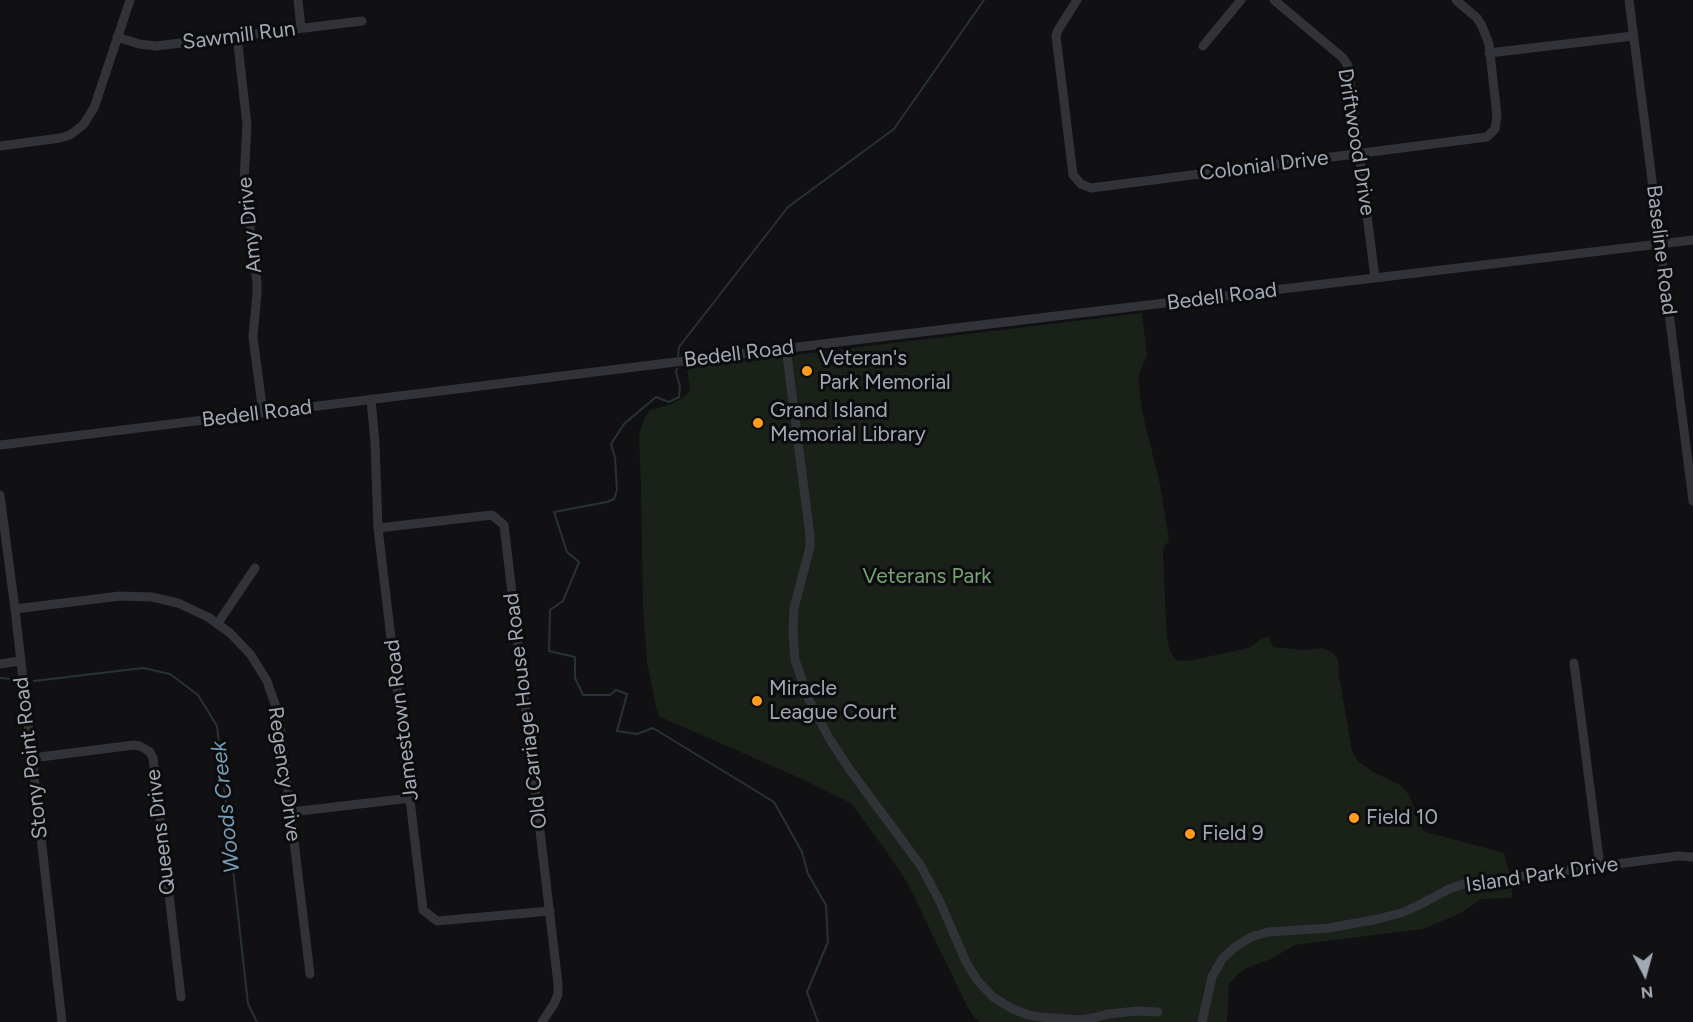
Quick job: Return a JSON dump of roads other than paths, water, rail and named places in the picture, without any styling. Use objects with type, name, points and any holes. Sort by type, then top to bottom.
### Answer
[{"type":"street","points":[[0,146],[60,138],[77,130],[90,116],[130,0]]},
{"type":"street","points":[[298,0],[301,28]]},
{"type":"street","name":"Colonial Drive","points":[[1077,0],[1056,36],[1072,169],[1076,180],[1091,188],[1482,139],[1491,134],[1497,124],[1487,35],[1477,18],[1456,0]]},
{"type":"street","points":[[1203,46],[1241,0]]},
{"type":"street","name":"Driftwood Drive","points":[[1274,0],[1346,61],[1348,66],[1375,278]]},
{"type":"street","name":"Baseline Road","points":[[1629,0],[1693,501]]},
{"type":"street","name":"Sawmill Run","points":[[117,37],[139,44],[156,46],[362,21]]},
{"type":"street","name":"Amy Drive","points":[[237,36],[248,125],[244,180],[257,282],[253,337],[263,413]]},
{"type":"street","points":[[1489,53],[1633,36]]},
{"type":"street","name":"Bedell Road","points":[[0,445],[786,348],[1693,240]]},
{"type":"street","points":[[786,348],[810,536],[810,547],[794,608],[792,632],[795,660],[809,699],[830,738],[850,770],[921,866],[941,904],[966,962],[977,981],[993,997],[1011,1008],[1041,1017],[1080,1020],[1137,1011],[1158,1012]]},
{"type":"street","name":"Jamestown Road","points":[[371,399],[378,528],[423,910],[437,921],[550,910]]},
{"type":"street","name":"Stony Point Road","points":[[0,495],[62,1022]]},
{"type":"street","name":"Old Carriage House Road","points":[[378,528],[492,515],[504,525],[558,984],[558,994],[554,1004],[542,1022]]},
{"type":"street","points":[[218,623],[255,568]]},
{"type":"street","name":"Regency Drive","points":[[15,609],[120,596],[152,597],[194,609],[218,623],[251,655],[273,695],[280,725],[310,974]]},
{"type":"street","points":[[0,664],[20,662]]},
{"type":"street","points":[[1574,663],[1600,866]]},
{"type":"street","name":"Queens Drive","points":[[32,758],[134,746],[140,746],[150,752],[153,758],[181,997]]},
{"type":"street","points":[[291,812],[411,798]]},
{"type":"street","name":"Island Park Drive","points":[[1202,1022],[1212,976],[1222,958],[1235,946],[1251,937],[1268,932],[1329,928],[1378,919],[1404,912],[1463,884],[1678,856],[1693,857]]},
{"type":"waterway","points":[[678,356],[679,347],[788,207],[894,129],[984,0]]},
{"type":"waterway","points":[[677,369],[679,397],[669,402],[656,397],[624,424],[611,444],[615,458],[617,490],[614,499],[554,512],[567,552],[579,562],[563,601],[550,610],[549,651],[575,657],[575,678],[583,695],[610,695],[616,690],[627,694],[617,731],[637,734],[653,728],[774,802],[802,852],[808,874],[826,905],[828,942],[807,992],[818,1022]]},
{"type":"waterway","name":"Woods Creek","points":[[34,681],[143,668],[170,674],[198,695],[217,726],[248,1004],[257,1022]]},
{"type":"waterway","name":"Woods Creek","points":[[0,678],[12,679]]},
{"type":"place","name":"Veteran's Park Memorial","points":[[807,371]]},
{"type":"place","name":"Grand Island Memorial Library","points":[[758,423]]},
{"type":"place","name":"Miracle League Court","points":[[757,701]]},
{"type":"place","name":"Field 10","points":[[1354,818]]},
{"type":"place","name":"Field 9","points":[[1190,834]]},
{"type":"park label","name":"Veterans Park","points":[[927,577]]}]
